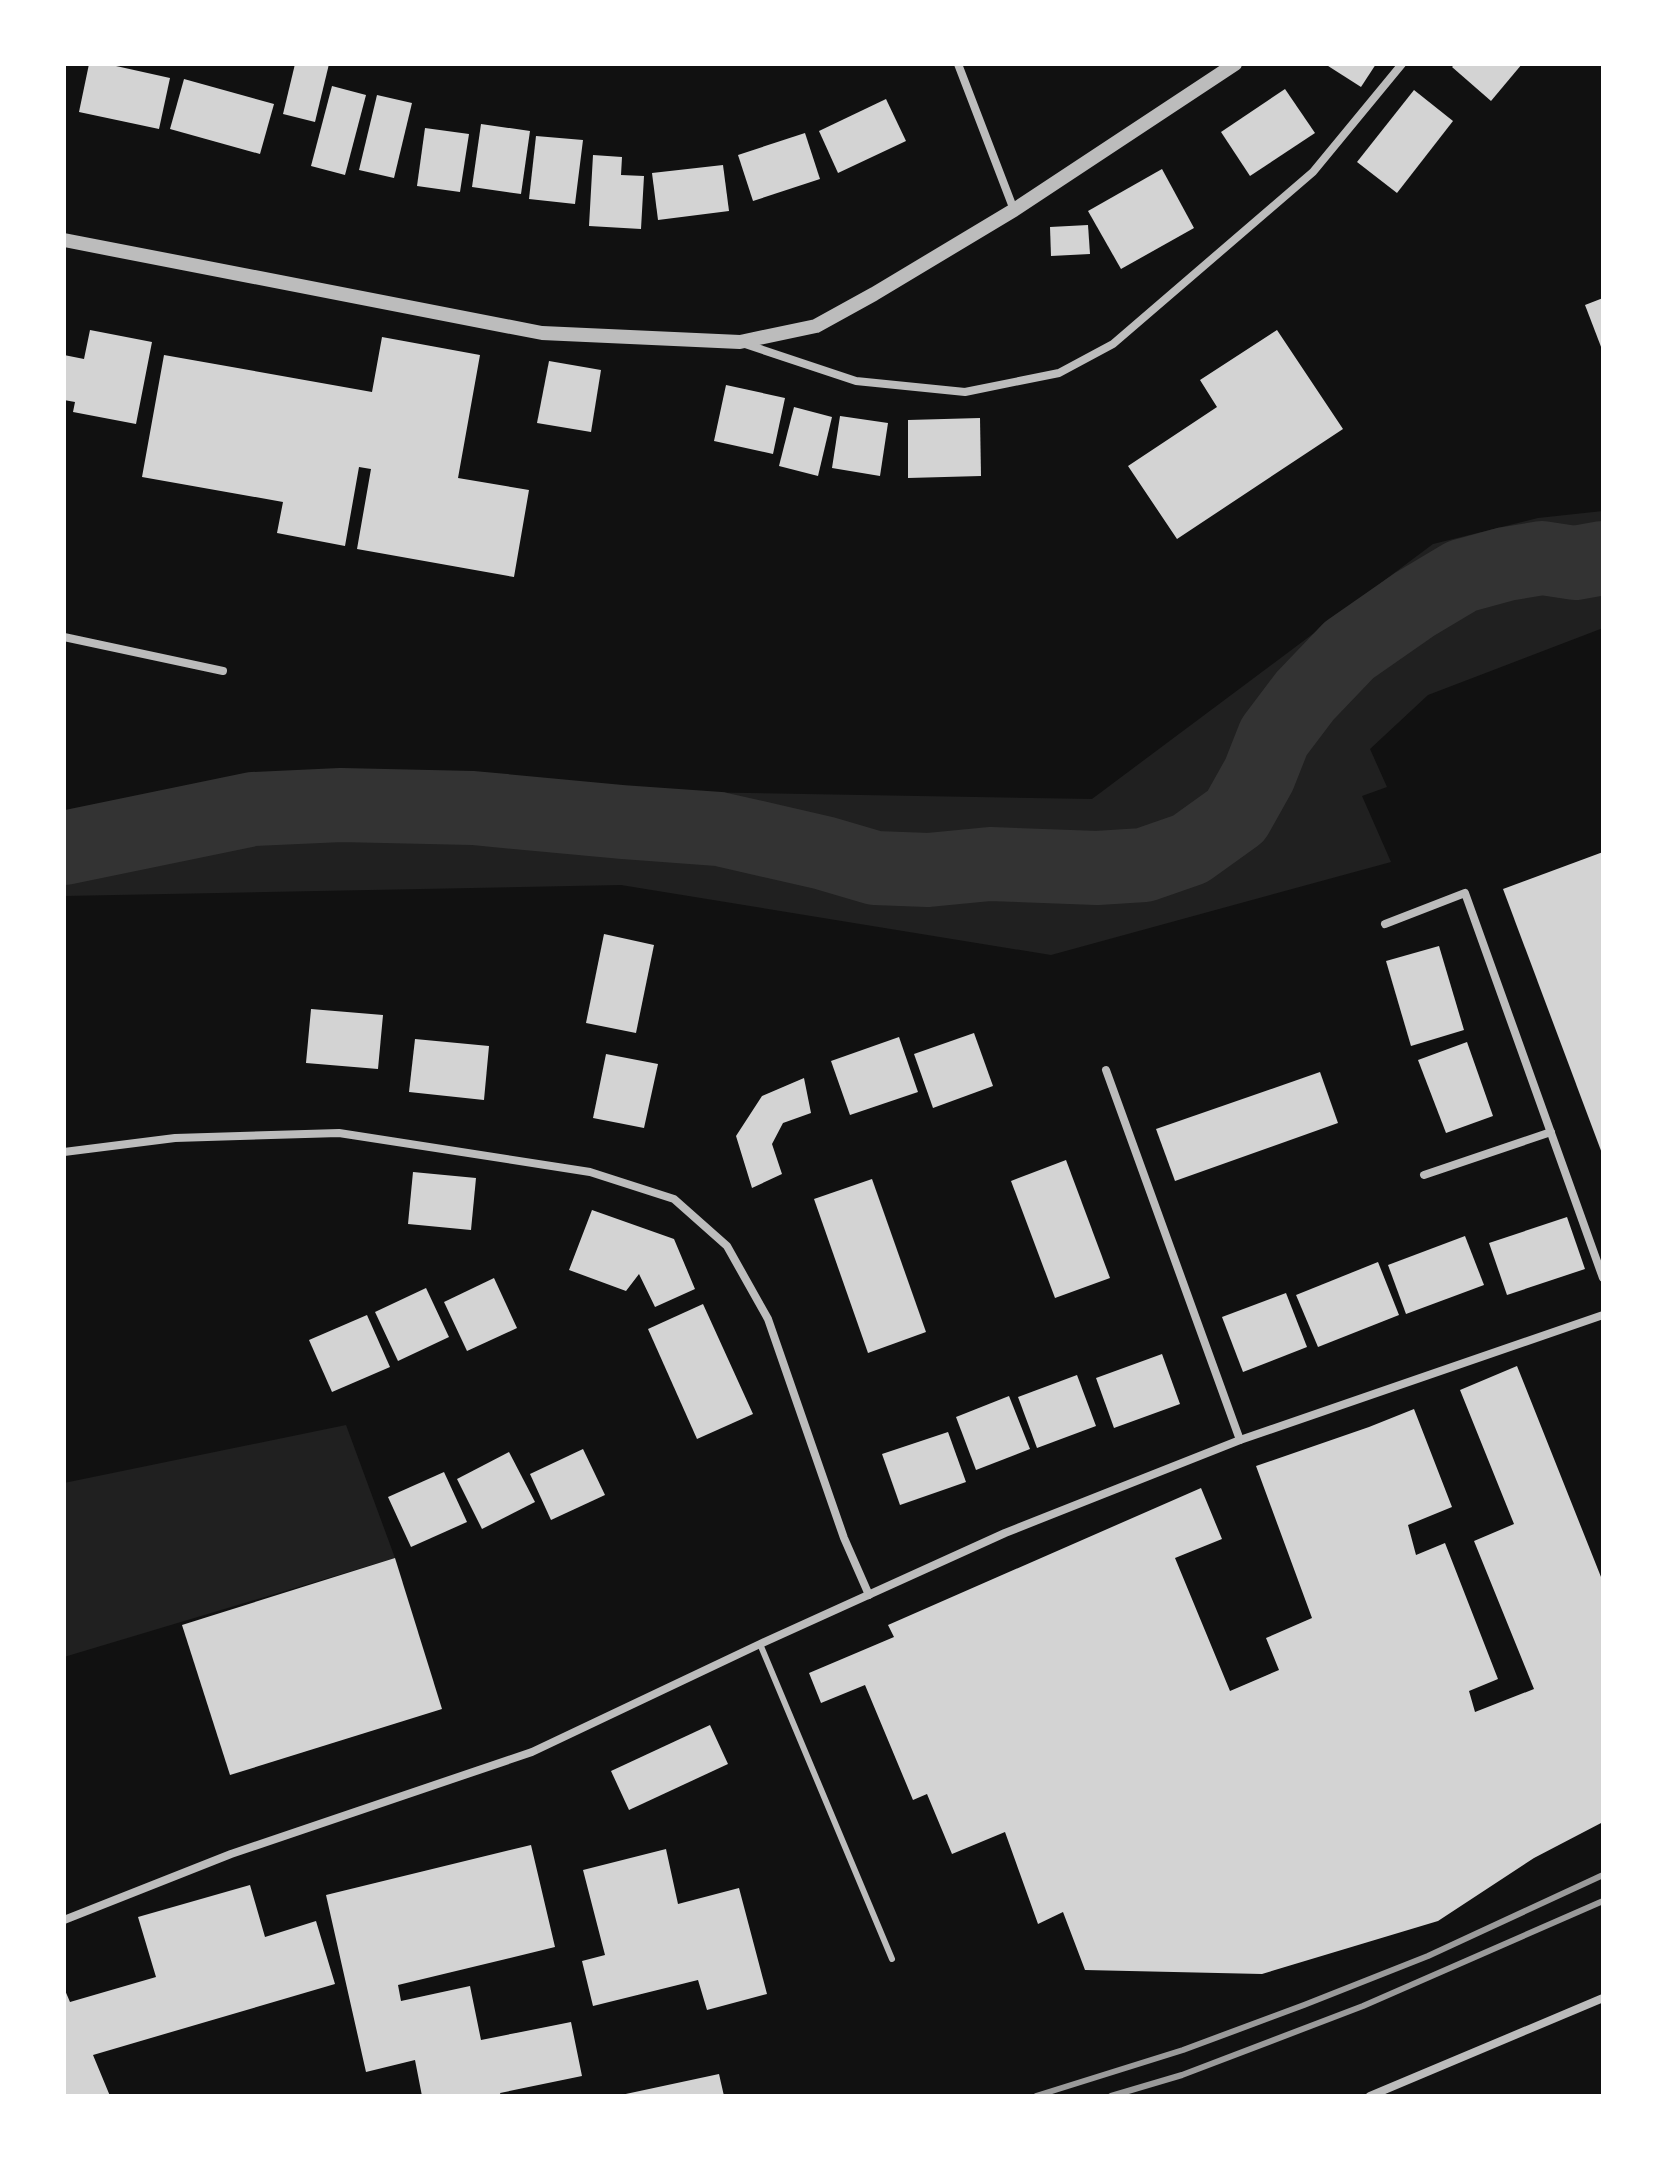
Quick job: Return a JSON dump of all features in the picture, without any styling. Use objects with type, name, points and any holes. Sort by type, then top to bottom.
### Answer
[{"type":"street","points":[[958,64],[1014,210]]},
{"type":"street","points":[[64,240],[542,333],[740,342],[816,326],[874,294],[1014,210],[1235,64]]},
{"type":"street","points":[[740,342],[856,381],[965,392],[1059,373],[1113,344],[1313,172],[1402,64]]},
{"type":"street","points":[[64,637],[223,671]]},
{"type":"street","points":[[1385,924],[1465,893],[1603,1278]]},
{"type":"street","points":[[1106,1070],[1240,1440]]},
{"type":"street","points":[[1424,1175],[1551,1132]]},
{"type":"street","points":[[64,1152],[175,1138],[339,1133],[590,1172],[674,1199],[727,1246],[768,1319],[844,1538],[869,1595]]},
{"type":"street","points":[[64,1920],[231,1854],[532,1752],[1005,1533],[1240,1440],[1603,1315]]},
{"type":"street","points":[[1370,2096],[1603,1998]]},
{"type":"lane","points":[[760,1644],[892,1959]]},
{"type":"shaded area","points":[[1603,511],[1603,628],[1428,695],[1370,749],[1387,787],[1362,796],[1391,862],[1051,955],[621,885],[64,896],[64,817],[184,795],[342,786],[1092,799],[1433,544],[1538,518]]},
{"type":"shaded area","points":[[346,1425],[395,1558],[64,1657],[64,1483]]},
{"type":"building","points":[[89,64],[107,64],[170,78],[159,129],[79,112]]},
{"type":"building","points":[[295,64],[329,64],[315,122],[283,114]]},
{"type":"building","points":[[1325,64],[1376,64],[1361,87]]},
{"type":"building","points":[[1455,64],[1522,64],[1491,101],[1452,67]]},
{"type":"building","points":[[184,79],[274,104],[260,154],[170,129]]},
{"type":"building","points":[[332,86],[366,95],[345,175],[311,166]]},
{"type":"building","points":[[1285,89],[1315,133],[1250,176],[1221,132]]},
{"type":"building","points":[[1414,90],[1453,121],[1397,193],[1357,162]]},
{"type":"building","points":[[377,95],[412,103],[394,178],[359,170]]},
{"type":"building","points":[[886,99],[906,141],[838,173],[819,131]]},
{"type":"building","points":[[481,124],[530,131],[521,194],[472,187]]},
{"type":"building","points":[[425,128],[469,134],[460,192],[417,186]]},
{"type":"building","points":[[805,133],[820,179],[753,201],[738,155]]},
{"type":"building","points":[[536,136],[583,140],[575,204],[529,199]]},
{"type":"building","points":[[593,155],[622,157],[621,175],[644,176],[641,229],[589,226]]},
{"type":"building","points":[[723,165],[729,211],[658,220],[652,173]]},
{"type":"building","points":[[1162,169],[1194,228],[1121,269],[1088,211]]},
{"type":"building","points":[[1088,225],[1090,254],[1051,256],[1050,227]]},
{"type":"building","points":[[1603,298],[1603,352],[1585,305]]},
{"type":"building","points":[[90,330],[152,342],[136,424],[73,412],[75,402],[64,400],[64,355],[84,359]]},
{"type":"building","points":[[1277,330],[1343,429],[1177,539],[1128,466],[1217,407],[1200,380]]},
{"type":"building","points":[[382,337],[480,355],[458,478],[529,490],[514,577],[357,549],[371,469],[359,467],[345,546],[277,533],[283,502],[142,477],[164,355],[372,392]]},
{"type":"building","points":[[549,361],[601,370],[591,432],[537,423]]},
{"type":"building","points":[[726,385],[785,398],[773,454],[714,441]]},
{"type":"building","points":[[794,407],[832,417],[818,476],[779,466]]},
{"type":"building","points":[[840,416],[888,423],[880,476],[832,468]]},
{"type":"building","points":[[980,418],[981,476],[908,478],[908,420]]},
{"type":"building","points":[[1603,852],[1603,1156],[1503,889]]},
{"type":"building","points":[[604,934],[654,945],[636,1033],[586,1023]]},
{"type":"building","points":[[1439,946],[1464,1030],[1411,1046],[1386,961]]},
{"type":"building","points":[[311,1009],[383,1015],[378,1069],[306,1063]]},
{"type":"building","points":[[974,1033],[993,1086],[933,1108],[914,1054]]},
{"type":"building","points":[[899,1037],[918,1092],[850,1115],[831,1061]]},
{"type":"building","points":[[415,1039],[489,1046],[484,1100],[409,1092]]},
{"type":"building","points":[[1467,1042],[1493,1116],[1446,1133],[1418,1060]]},
{"type":"building","points":[[606,1054],[658,1064],[644,1128],[593,1118]]},
{"type":"building","points":[[1320,1072],[1338,1123],[1175,1181],[1156,1129]]},
{"type":"building","points":[[804,1078],[811,1113],[783,1123],[772,1144],[782,1174],[752,1188],[736,1136],[762,1096]]},
{"type":"building","points":[[1066,1160],[1110,1278],[1055,1298],[1011,1181]]},
{"type":"building","points":[[413,1172],[476,1178],[471,1230],[408,1224]]},
{"type":"building","points":[[872,1179],[926,1332],[868,1353],[814,1199]]},
{"type":"building","points":[[592,1210],[674,1239],[695,1289],[655,1307],[639,1274],[626,1291],[569,1270]]},
{"type":"building","points":[[1567,1217],[1585,1269],[1507,1295],[1489,1243]]},
{"type":"building","points":[[1465,1236],[1484,1285],[1406,1314],[1388,1265]]},
{"type":"building","points":[[1378,1262],[1399,1315],[1318,1347],[1296,1295]]},
{"type":"building","points":[[494,1278],[517,1328],[467,1351],[444,1302]]},
{"type":"building","points":[[426,1288],[449,1337],[398,1361],[375,1312]]},
{"type":"building","points":[[1286,1293],[1307,1347],[1243,1372],[1222,1317]]},
{"type":"building","points":[[703,1304],[753,1414],[697,1439],[648,1329]]},
{"type":"building","points":[[367,1315],[390,1367],[332,1392],[309,1340]]},
{"type":"building","points":[[1162,1354],[1180,1404],[1114,1428],[1096,1378]]},
{"type":"building","points":[[1517,1366],[1603,1582],[1603,1822],[1534,1858],[1438,1921],[1262,1974],[1085,1970],[1063,1912],[1038,1924],[1005,1832],[952,1854],[927,1794],[913,1800],[865,1685],[821,1703],[809,1673],[894,1637],[888,1625],[1201,1488],[1222,1539],[1175,1558],[1230,1691],[1279,1670],[1266,1638],[1312,1618],[1256,1466],[1414,1409],[1452,1507],[1408,1525],[1416,1555],[1445,1543],[1498,1679],[1469,1691],[1475,1712],[1534,1689],[1474,1541],[1514,1524],[1460,1390]]},
{"type":"building","points":[[1077,1375],[1096,1426],[1037,1448],[1018,1397]]},
{"type":"building","points":[[1009,1396],[1030,1449],[976,1470],[956,1417]]},
{"type":"building","points":[[948,1432],[966,1482],[900,1505],[882,1454]]},
{"type":"building","points":[[583,1449],[605,1495],[551,1520],[530,1474]]},
{"type":"building","points":[[509,1452],[535,1502],[482,1529],[457,1479]]},
{"type":"building","points":[[444,1472],[467,1522],[411,1547],[388,1497]]},
{"type":"building","points":[[395,1558],[442,1709],[230,1775],[182,1625]]},
{"type":"building","points":[[710,1725],[728,1764],[629,1810],[611,1771]]},
{"type":"building","points":[[531,1845],[555,1947],[398,1985],[401,2001],[470,1986],[481,2040],[571,2022],[582,2076],[500,2093],[501,2096],[422,2096],[415,2060],[366,2072],[326,1895]]},
{"type":"building","points":[[666,1849],[678,1904],[739,1888],[767,1994],[707,2010],[698,1980],[593,2006],[582,1961],[605,1955],[583,1870]]},
{"type":"building","points":[[250,1885],[265,1937],[316,1921],[335,1984],[93,2055],[110,2096],[64,2096],[64,1988],[70,2002],[156,1977],[138,1917]]},
{"type":"building","points":[[719,2074],[724,2096],[621,2096],[621,2095]]},
{"type":"waterway","points":[[64,848],[253,809],[341,805],[473,808],[719,829],[875,868],[928,870],[990,864],[1097,868],[1144,865],[1190,849],[1236,816],[1259,775],[1274,737],[1305,696],[1349,650],[1415,604],[1462,576],[1506,564],[1542,558],[1575,563],[1603,558]]},
{"type":"railway","points":[[1036,2096],[1183,2050],[1304,2005],[1428,1956],[1603,1875]]},
{"type":"railway","points":[[1111,2096],[1182,2075],[1363,2006],[1603,1901]]}]
